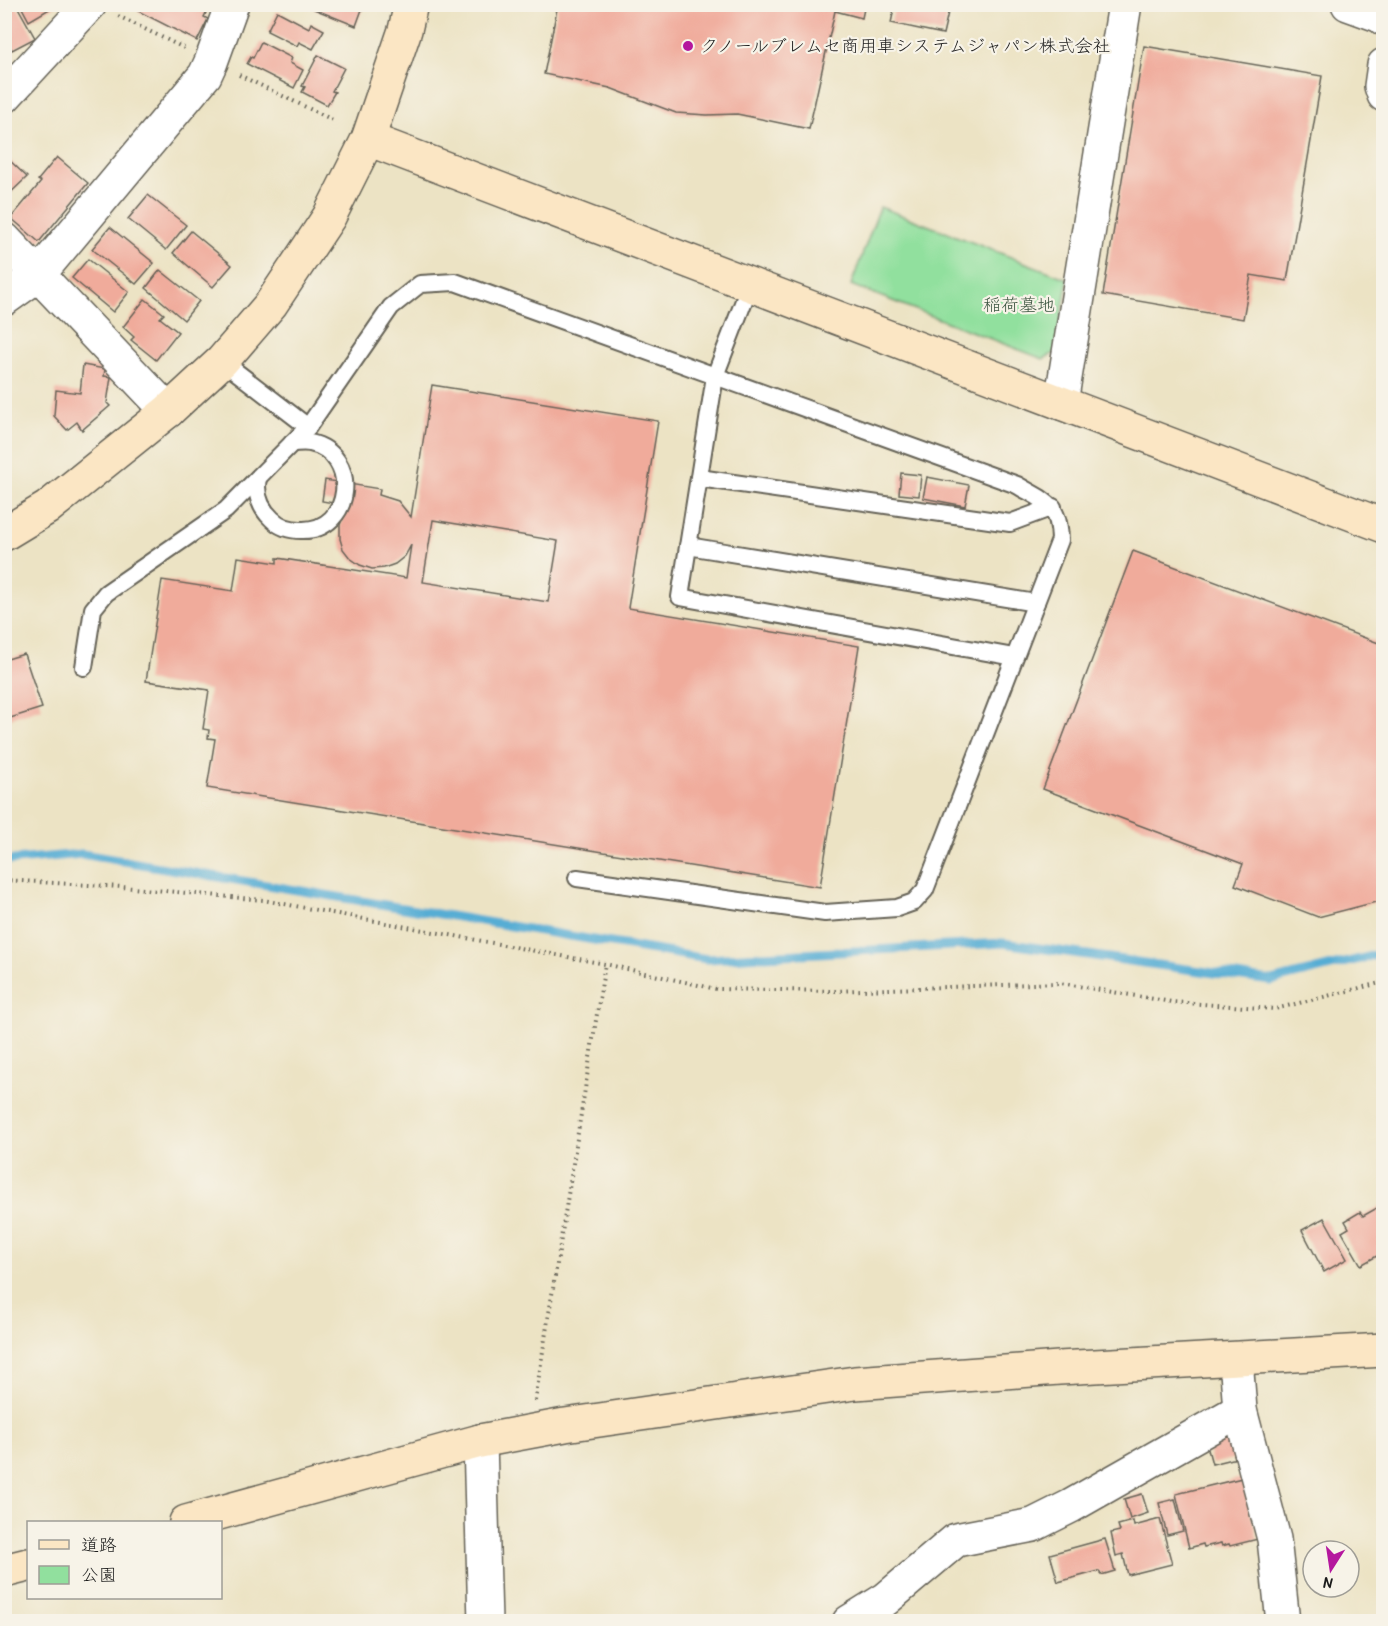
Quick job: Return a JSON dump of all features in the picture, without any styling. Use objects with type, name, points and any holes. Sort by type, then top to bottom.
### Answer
[{"type":"street","points":[[4,97],[90,4]]},
{"type":"street","points":[[4,299],[39,274],[205,75],[232,4]]},
{"type":"street","points":[[4,534],[47,508],[168,411],[222,361],[271,304],[329,217],[368,139],[405,30],[411,4]]},
{"type":"street","points":[[1061,403],[1125,4]]},
{"type":"street","points":[[1348,4],[1381,16],[1383,19]]},
{"type":"street","points":[[1383,65],[1381,86],[1383,94]]},
{"type":"street","points":[[368,139],[1383,526]]},
{"type":"street","points":[[4,239],[168,411]]},
{"type":"street","points":[[190,1521],[480,1441],[530,1431],[855,1383],[1071,1367],[1383,1350]]},
{"type":"street","points":[[1236,1359],[1240,1410],[1274,1539],[1283,1622]]},
{"type":"street","points":[[849,1622],[889,1610],[956,1540],[1033,1525],[1071,1506],[1240,1410]]},
{"type":"street","points":[[480,1441],[485,1622]]},
{"type":"street","points":[[4,1571],[27,1565]]},
{"type":"lane","points":[[84,667],[93,609],[106,593],[226,510],[309,427],[391,307],[420,284],[455,282],[1017,485],[1053,507],[1060,524],[1060,540],[925,890],[914,902],[897,908],[825,913],[576,879]]},
{"type":"lane","points":[[750,285],[715,376],[680,597],[1014,657]]},
{"type":"lane","points":[[222,361],[309,427]]},
{"type":"lane","points":[[258,478],[256,486],[259,501],[278,525],[292,530],[306,531],[319,527],[331,519],[345,496],[342,469],[324,448],[309,443],[292,443]]},
{"type":"lane","points":[[699,478],[1010,523],[1053,507]]},
{"type":"lane","points":[[688,546],[1036,603]]},
{"type":"path","points":[[4,880],[111,886],[263,900],[605,964],[716,989],[834,991],[1060,983],[1172,1002],[1275,1009],[1383,982]]},
{"type":"path","points":[[530,1431],[605,964]]},
{"type":"green space","name":"稲荷墓地","points":[[880,207],[1068,279],[1055,353],[1043,359],[851,285]]},
{"type":"building","points":[[5,4],[16,4],[35,38],[12,50],[8,44],[5,46]]},
{"type":"building","points":[[20,4],[58,4],[29,21]]},
{"type":"building","points":[[141,4],[210,5],[204,17],[208,19],[197,41],[138,11]]},
{"type":"building","points":[[315,4],[364,4],[356,26],[314,9]]},
{"type":"building","name":"クノールブレムセ商用車システムジャパン株式会社","points":[[558,4],[865,4],[862,18],[835,11],[809,129],[737,114],[676,113],[610,88],[544,74]]},
{"type":"building","points":[[895,4],[950,4],[943,34],[891,23]]},
{"type":"building","points":[[277,11],[309,28],[311,23],[324,30],[313,49],[299,42],[297,46],[267,31]]},
{"type":"building","points":[[261,42],[292,58],[290,63],[303,70],[294,88],[247,64],[251,57],[253,58]]},
{"type":"building","points":[[1144,46],[1322,76],[1287,281],[1251,275],[1243,319],[1103,295]]},
{"type":"building","points":[[318,55],[344,68],[332,91],[335,92],[327,105],[302,92],[305,87],[302,86]]},
{"type":"building","points":[[4,155],[27,177],[4,199]]},
{"type":"building","points":[[57,157],[88,183],[39,242],[11,218],[41,182],[38,180]]},
{"type":"building","points":[[148,195],[186,225],[166,250],[128,219]]},
{"type":"building","points":[[110,227],[154,263],[136,284],[92,249]]},
{"type":"building","points":[[191,231],[232,265],[213,287],[173,253]]},
{"type":"building","points":[[88,259],[129,292],[113,312],[72,278]]},
{"type":"building","points":[[160,270],[199,301],[184,320],[146,288]]},
{"type":"building","points":[[145,299],[164,314],[160,318],[178,332],[156,360],[131,340],[134,337],[123,327]]},
{"type":"building","points":[[83,365],[105,369],[104,376],[111,377],[107,403],[110,406],[82,430],[77,422],[67,430],[54,416],[56,390],[80,393]]},
{"type":"building","points":[[432,385],[658,421],[628,608],[859,646],[820,887],[207,788],[215,739],[208,738],[209,730],[203,729],[209,690],[146,681],[162,580],[233,591],[238,557],[277,563],[277,558],[406,578],[411,545],[405,556],[395,564],[384,568],[372,569],[350,558],[343,549],[340,525],[350,506],[322,501],[325,480],[380,489],[379,495],[398,501],[411,517]],"holes":[[[433,520],[558,541],[548,602],[423,582]]]},
{"type":"building","points":[[901,473],[921,475],[919,496],[899,494]]},
{"type":"building","points":[[927,477],[969,485],[965,506],[923,498]]},
{"type":"building","points":[[1133,551],[1384,645],[1384,900],[1318,917],[1235,885],[1243,864],[1043,789]]},
{"type":"building","points":[[24,654],[42,708],[4,720],[4,660]]},
{"type":"building","points":[[1384,1204],[1384,1252],[1361,1265],[1342,1232],[1349,1228],[1345,1221],[1360,1212],[1363,1216]]},
{"type":"building","points":[[1324,1218],[1347,1259],[1324,1272],[1302,1230]]},
{"type":"building","points":[[1235,1435],[1241,1457],[1212,1464],[1206,1442]]},
{"type":"building","points":[[1242,1478],[1258,1539],[1230,1546],[1229,1544],[1222,1546],[1221,1543],[1189,1548],[1176,1494]]},
{"type":"building","points":[[1142,1494],[1148,1513],[1130,1519],[1124,1499]]},
{"type":"building","points":[[1175,1499],[1183,1531],[1167,1535],[1159,1503]]},
{"type":"building","points":[[1160,1519],[1172,1564],[1128,1575],[1123,1554],[1116,1556],[1111,1533],[1120,1531],[1118,1525],[1133,1521],[1134,1526]]},
{"type":"building","points":[[1105,1539],[1115,1571],[1101,1575],[1099,1571],[1058,1582],[1050,1554]]},
{"type":"waterway","points":[[4,861],[82,854],[707,959],[1003,943],[1271,981],[1384,953]]},
{"type":"place","name":"クノールブレムセ商用車システムジャパン株式会社","points":[[688,46]]}]
